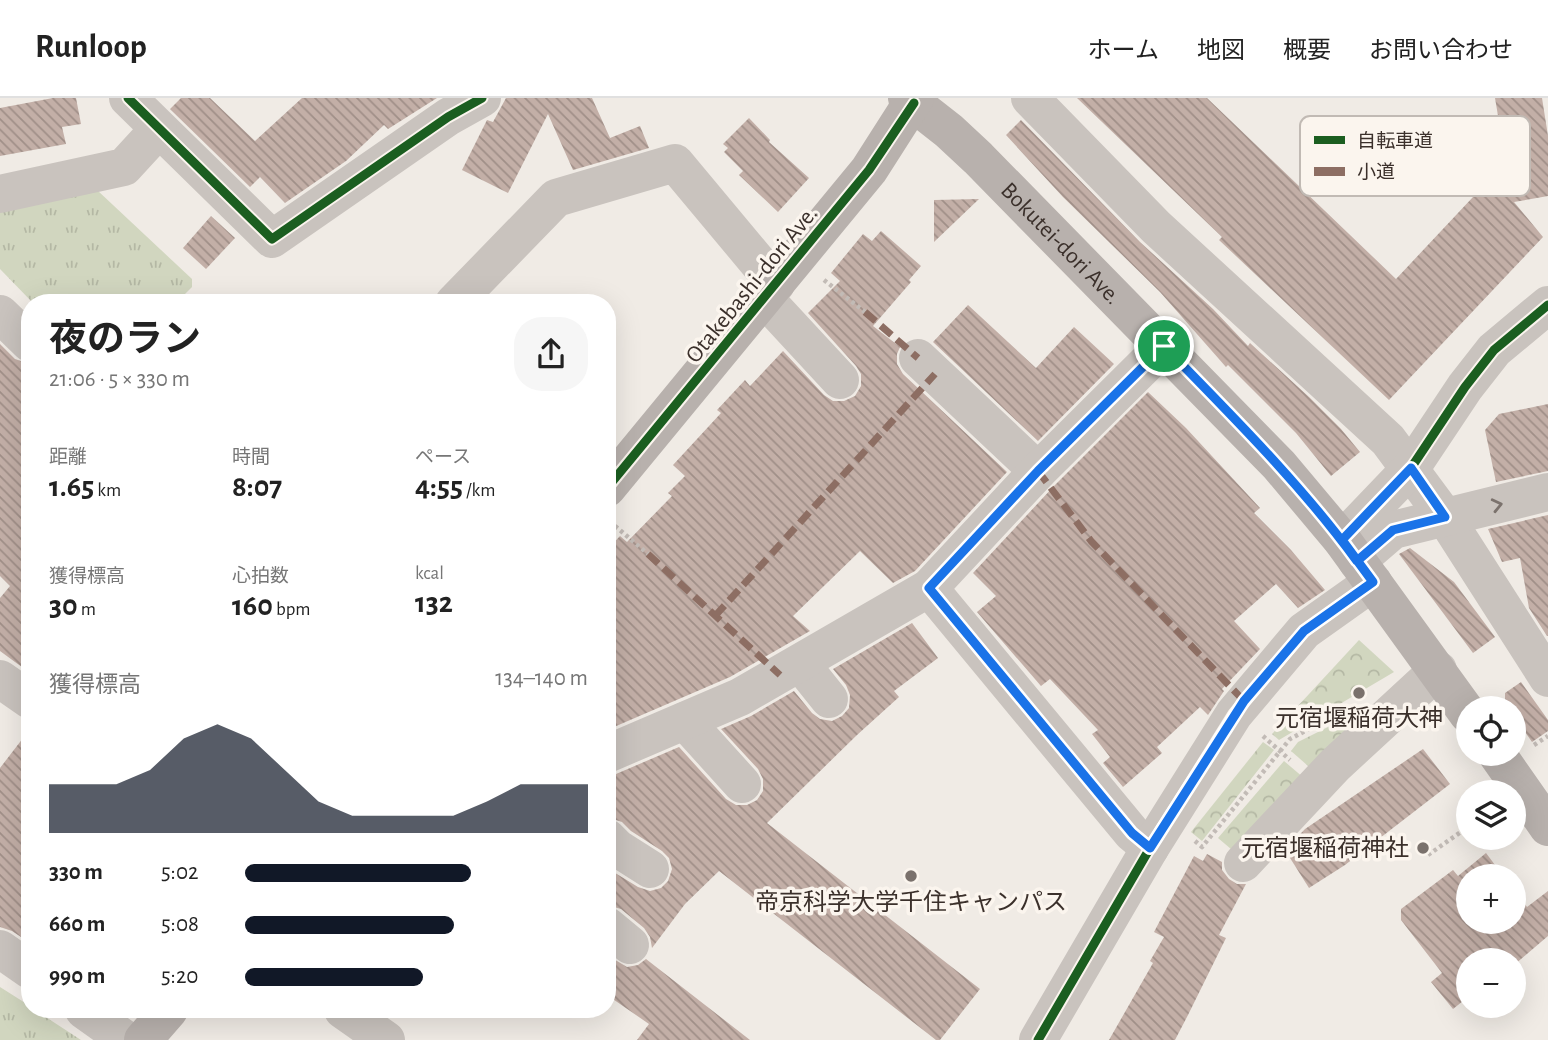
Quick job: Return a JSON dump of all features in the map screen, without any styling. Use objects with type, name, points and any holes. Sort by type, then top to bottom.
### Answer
[{"type":"main road","name":"Otakebashi-dori Ave.","points":[[616,477],[869,170],[912,100]]},
{"type":"main road","name":"Bokutei-dori Ave.","points":[[912,100],[978,158],[1279,465],[1357,561],[1456,696]]},
{"type":"main road","points":[[1521,766],[1548,827]]},
{"type":"main road","points":[[143,1040],[162,1018]]},
{"type":"street","points":[[128,98],[272,239],[448,117],[482,98]]},
{"type":"street","points":[[1030,98],[1156,227],[1388,440],[1445,517],[1548,678]]},
{"type":"street","points":[[0,194],[124,167],[158,130]]},
{"type":"street","points":[[463,294],[556,198],[675,163],[840,380]]},
{"type":"street","points":[[1038,1040],[1150,848],[1244,701],[1304,631],[1357,561],[1411,468],[1465,387],[1494,350],[1546,310]]},
{"type":"street","points":[[0,314],[21,334]]},
{"type":"street","points":[[616,750],[740,697],[929,588],[1038,471],[1164,346]]},
{"type":"street","points":[[918,358],[1038,471]]},
{"type":"street","points":[[1357,561],[1393,530],[1548,492]]},
{"type":"street","points":[[929,588],[1132,833],[1150,848]]},
{"type":"street","points":[[800,664],[829,699]]},
{"type":"street","points":[[1243,863],[1335,765],[1438,670]]},
{"type":"street","points":[[0,679],[21,694]]},
{"type":"street","points":[[685,721],[742,784]]},
{"type":"street","points":[[616,847],[650,869]]},
{"type":"street","points":[[0,949],[21,964]]},
{"type":"street","points":[[95,1018],[126,1040]]},
{"type":"street","points":[[354,1018],[386,1040]]},
{"type":"path","points":[[826,281],[864,312]]},
{"type":"path","points":[[616,527],[648,554]]},
{"type":"path","points":[[1526,746],[1548,736]]},
{"type":"path","points":[[1428,855],[1456,835]]},
{"type":"green space","points":[[97,190],[192,279],[192,287],[185,294],[24,294],[0,269],[0,209]]},
{"type":"green space","points":[[1359,640],[1394,672],[1279,740],[1272,734]]},
{"type":"green space","points":[[1396,693],[1315,772],[1291,751],[1298,742]]},
{"type":"green space","points":[[1263,742],[1274,750],[1202,841],[1191,832]]},
{"type":"green space","points":[[1284,761],[1304,778],[1238,855],[1218,838]]},
{"type":"green space","points":[[0,987],[21,1000],[21,1018],[47,1018],[81,1040],[0,1040]]},
{"type":"building","points":[[53,98],[76,98],[81,124],[62,127],[66,144],[0,156],[0,108]]},
{"type":"building","points":[[181,98],[210,98],[255,141],[302,98],[437,98],[388,129],[384,125],[346,161],[285,203],[260,177],[250,187],[170,109]]},
{"type":"building","points":[[506,98],[592,98],[610,138],[640,126],[649,148],[573,170],[548,114],[508,193],[462,170],[487,120],[493,122]]},
{"type":"building","points":[[1077,98],[1207,98],[1300,187],[1300,196],[1309,196],[1396,279],[1474,196],[1530,196],[1530,116],[1498,116],[1495,98],[1542,98],[1548,136],[1548,196],[1514,202],[1543,237],[1389,400],[1219,240],[1222,237]]},
{"type":"building","points":[[749,118],[769,142],[809,178],[778,212],[739,175],[743,171],[724,152],[728,148],[723,144]]},
{"type":"building","points":[[1021,120],[1140,242],[1213,309],[1248,346],[1250,343],[1309,397],[1360,452],[1331,476],[1296,433],[1228,365],[1226,367],[1160,292],[1063,197],[1006,135]]},
{"type":"building","points":[[979,199],[934,242],[934,200]]},
{"type":"building","points":[[211,216],[235,238],[206,269],[183,248]]},
{"type":"building","points":[[881,231],[921,266],[909,280],[911,282],[873,326],[900,347],[897,364],[903,374],[1007,472],[915,571],[893,583],[860,551],[793,616],[810,631],[730,677],[616,726],[616,540],[620,536],[627,542],[672,496],[668,493],[685,476],[673,465],[721,413],[717,410],[745,380],[750,386],[783,351],[824,395],[833,401],[844,401],[855,396],[861,386],[861,374],[808,313],[840,281],[831,273],[863,234],[872,241]]},
{"type":"building","points":[[968,305],[1036,368],[1074,327],[1114,364],[1038,441],[933,342]]},
{"type":"building","points":[[0,344],[15,359],[21,361],[21,666],[0,651],[0,598],[10,586],[0,576]]},
{"type":"building","points":[[1148,392],[1186,428],[1260,508],[1254,513],[1291,550],[1325,590],[1298,608],[1276,584],[1234,621],[1260,649],[1222,689],[1224,691],[1208,715],[1200,707],[1157,747],[1162,753],[1123,787],[1103,763],[1110,757],[1092,734],[1098,730],[1050,679],[1041,686],[977,612],[996,596],[973,573],[1054,486]]},
{"type":"building","points":[[1548,404],[1548,471],[1496,482],[1485,430],[1499,414]]},
{"type":"building","points":[[1548,515],[1547,636],[1529,608],[1520,558],[1502,562],[1488,529]]},
{"type":"building","points":[[1410,548],[1454,582],[1495,637],[1473,653],[1399,554]]},
{"type":"building","points":[[912,623],[938,658],[894,691],[899,697],[767,823],[980,989],[940,1040],[936,1040],[719,871],[685,904],[652,948],[650,937],[644,928],[616,908],[616,874],[650,891],[661,888],[668,881],[672,869],[669,858],[662,851],[616,820],[616,774],[679,747],[726,799],[736,805],[747,805],[757,800],[763,791],[763,779],[758,769],[721,729],[751,716],[794,691],[820,719],[832,721],[842,716],[849,708],[850,695],[846,685],[833,669]]},
{"type":"building","points":[[1521,682],[1548,720],[1548,731],[1532,742],[1526,733],[1526,696],[1505,696],[1505,693]]},
{"type":"building","points":[[21,741],[21,937],[0,927],[0,768]]},
{"type":"building","points":[[1423,749],[1450,784],[1345,865],[1309,888],[1285,850],[1305,829]]},
{"type":"building","points":[[1486,853],[1494,864],[1473,864]]},
{"type":"building","points":[[1207,854],[1222,862],[1222,870],[1229,879],[1237,884],[1246,884],[1219,935],[1226,938],[1175,1040],[1109,1040],[1153,963],[1150,961],[1164,937],[1154,932],[1194,856],[1203,861]]},
{"type":"building","points":[[1453,870],[1456,874],[1456,934],[1526,934],[1526,906],[1548,891],[1548,936],[1526,955],[1526,948],[1456,948],[1456,1007],[1453,1009],[1431,982],[1442,973],[1401,920],[1401,909]]},
{"type":"building","points":[[646,959],[750,1040],[637,1040],[649,1024],[616,1001],[616,960],[627,967],[638,965]]},
{"type":"marked path","points":[[865,312],[918,358]]},
{"type":"marked path","points":[[715,616],[935,374]]},
{"type":"marked path","points":[[1038,471],[1091,541],[1244,701]]},
{"type":"marked path","points":[[648,554],[780,675]]},
{"type":"cycle path","points":[[128,98],[272,239],[448,117],[482,98]]},
{"type":"cycle path","points":[[616,477],[869,170],[914,103]]},
{"type":"cycle path","points":[[1342,540],[1411,468],[1465,387],[1494,350],[1548,305]]},
{"type":"cycle path","points":[[1038,1040],[1150,848],[1234,714],[1304,631],[1373,582]]},
{"type":"place","name":"元宿堰稲荷大神","points":[[1359,693]]},
{"type":"place","name":"元宿堰稲荷神社","points":[[1423,848]]},
{"type":"place","name":"帝京科学大学千住キャンパス","points":[[911,876]]},
{"type":"route","points":[[1164,346],[1038,471],[929,588],[1132,833],[1150,848],[1244,701],[1304,631],[1373,582],[1342,540],[1411,468],[1445,517],[1393,530],[1357,561],[1279,465],[1164,346]]}]
